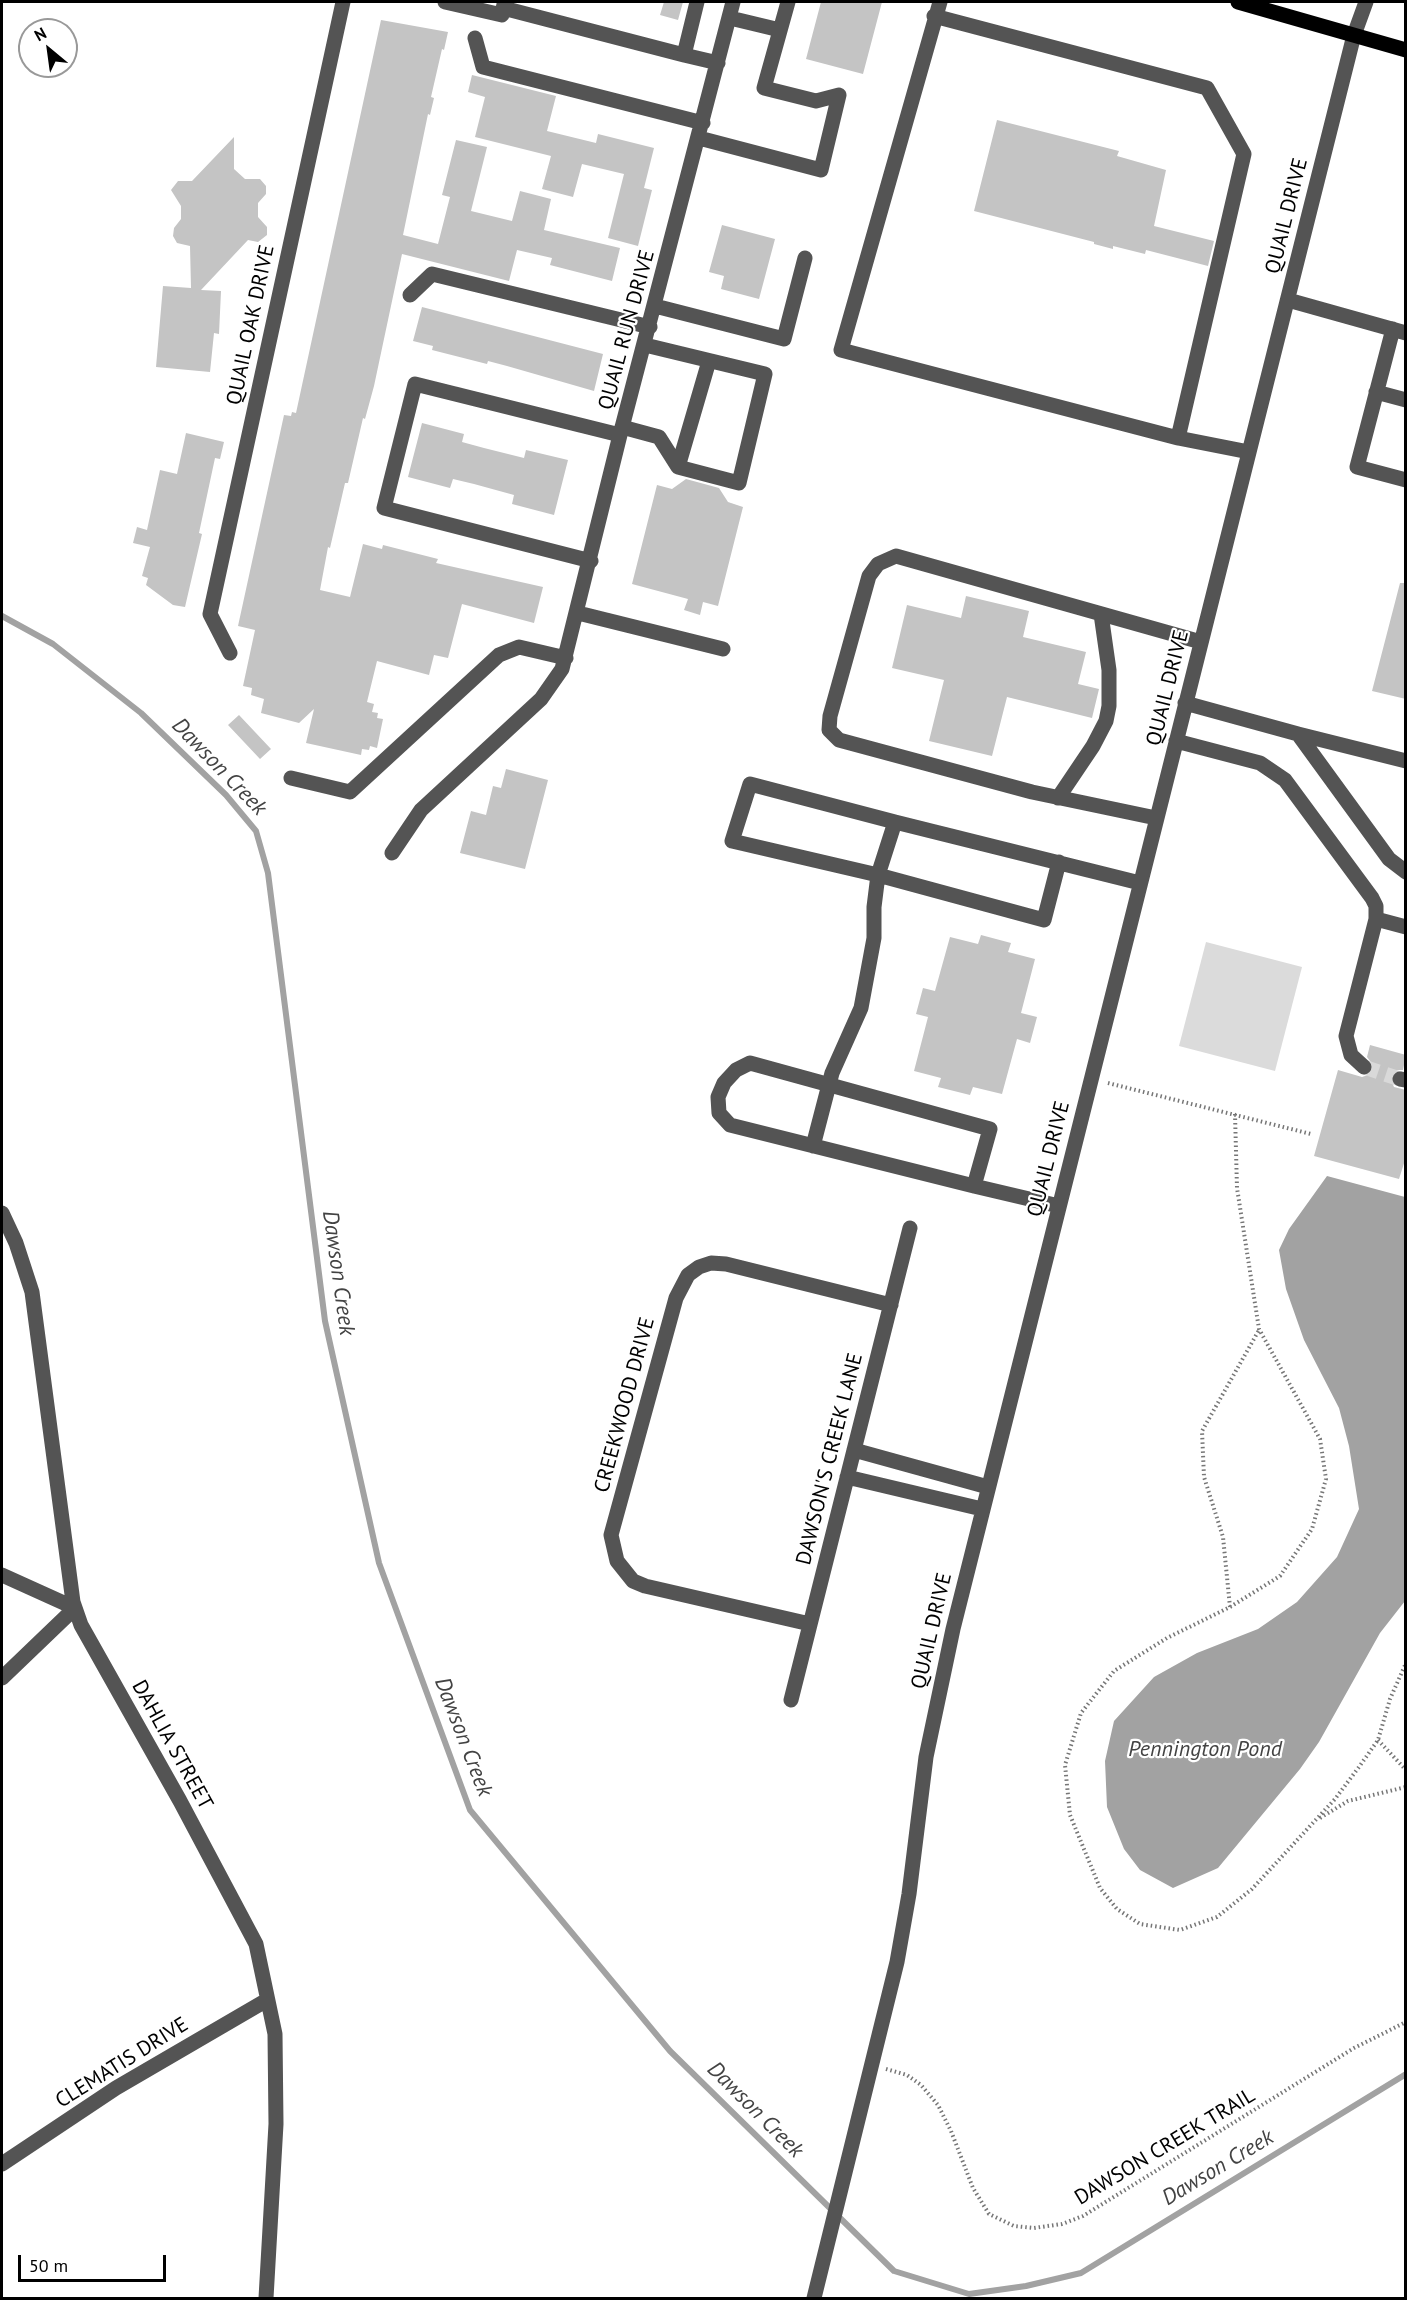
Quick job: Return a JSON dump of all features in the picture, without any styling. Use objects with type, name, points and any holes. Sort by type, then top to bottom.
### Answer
[{"type":"main road","points":[[1238,2],[1266,5],[1354,36],[1406,50]]},
{"type":"street","name":"QUAIL OAK DRIVE","points":[[230,653],[210,614],[343,2]]},
{"type":"street","points":[[444,2],[502,15],[504,5],[718,63]]},
{"type":"street","points":[[684,55],[698,2]]},
{"type":"street","name":"QUAIL RUN DRIVE","points":[[564,664],[621,431],[734,2]]},
{"type":"street","points":[[699,138],[821,170],[839,95],[816,101],[764,88],[788,2]]},
{"type":"street","name":"QUAIL DRIVE","points":[[814,2298],[873,2066],[909,1894],[933,1719],[982,1509],[1354,36],[1366,2]]},
{"type":"street","points":[[1178,438],[1244,154],[1207,88],[937,9],[841,350],[1178,438],[1249,452]]},
{"type":"street","points":[[730,18],[780,30]]},
{"type":"street","points":[[475,38],[483,68],[703,123]]},
{"type":"street","points":[[655,306],[784,339],[805,258]]},
{"type":"street","points":[[410,295],[432,274],[650,327]]},
{"type":"street","points":[[1288,300],[1399,331],[1376,392],[1357,467],[1406,480]]},
{"type":"street","points":[[591,561],[384,508],[415,384],[621,431],[659,437],[678,467],[739,483],[765,374],[645,345]]},
{"type":"street","points":[[678,467],[709,361]]},
{"type":"street","points":[[1376,392],[1406,400]]},
{"type":"street","points":[[1156,818],[1058,798],[839,740],[829,730],[830,716],[869,576],[878,564],[896,556],[1201,642]]},
{"type":"street","points":[[578,613],[723,649]]},
{"type":"street","points":[[1058,798],[1093,746],[1106,721],[1109,706],[1109,670],[1101,614]]},
{"type":"street","points":[[291,778],[350,792],[499,655],[519,647],[564,664],[541,699],[446,784],[422,810],[392,853]]},
{"type":"street","points":[[1185,703],[1406,761]]},
{"type":"street","points":[[1298,734],[1389,859],[1406,872]]},
{"type":"street","points":[[1176,741],[1260,763],[1285,780],[1376,906],[1376,919],[1346,1036],[1351,1054],[1364,1067]]},
{"type":"street","points":[[1059,862],[1044,920],[878,875],[732,841],[750,784],[895,822],[1059,862],[1140,883]]},
{"type":"street","points":[[813,1146],[829,1085],[861,1008],[874,938],[874,907],[878,875],[895,822]]},
{"type":"street","points":[[1376,919],[1406,927]]},
{"type":"street","points":[[974,1185],[990,1129],[750,1064],[736,1070],[724,1083],[718,1097],[719,1113],[730,1125],[1059,1206]]},
{"type":"street","name":"DAHLIA STREET","points":[[2,1214],[16,1243],[32,1292],[75,1608],[81,1625],[180,1801],[256,1944],[275,2034],[276,2124],[266,2298]]},
{"type":"street","name":"DAWSON'S CREEK LANE","points":[[791,1700],[910,1228]]},
{"type":"street","name":"CREEKWOOD DRIVE","points":[[810,1624],[645,1586],[633,1581],[617,1561],[611,1535],[676,1298],[688,1275],[699,1267],[711,1263],[726,1264],[891,1305]]},
{"type":"street","points":[[854,1450],[988,1487]]},
{"type":"street","points":[[847,1477],[982,1509]]},
{"type":"street","points":[[2,1575],[75,1608],[2,1678]]},
{"type":"street","name":"CLEMATIS DRIVE","points":[[2,2164],[116,2088],[267,2000]]},
{"type":"path","points":[[1090,1078],[1311,1134]]},
{"type":"path","points":[[1235,1114],[1237,1188],[1259,1329],[1320,1439],[1326,1479],[1312,1529],[1280,1576],[1230,1607],[1167,1638],[1114,1671],[1081,1713],[1065,1765],[1070,1815],[1083,1853],[1100,1888],[1117,1909],[1140,1923],[1180,1930],[1217,1917],[1252,1889],[1335,1799],[1378,1740],[1390,1699],[1406,1663]]},
{"type":"path","points":[[1230,1607],[1223,1537],[1204,1477],[1202,1431],[1259,1329]]},
{"type":"path","points":[[1378,1740],[1406,1770]]},
{"type":"path","points":[[1314,1822],[1348,1801],[1406,1787]]},
{"type":"path","name":"DAWSON CREEK TRAIL","points":[[873,2066],[907,2075],[921,2085],[938,2105],[951,2131],[973,2188],[989,2214],[1014,2226],[1034,2228],[1062,2224],[1083,2216],[1354,2049],[1406,2022]]},
{"type":"shaded area","points":[[1206,942],[1302,967],[1275,1071],[1179,1046]]},
{"type":"water","name":"Pennington Pond","points":[[1327,1176],[1405,1197],[1405,1601],[1380,1633],[1319,1742],[1300,1769],[1218,1868],[1173,1888],[1140,1870],[1124,1849],[1107,1807],[1105,1761],[1114,1721],[1154,1677],[1197,1653],[1258,1629],[1297,1602],[1337,1557],[1359,1509],[1349,1446],[1339,1408],[1304,1340],[1286,1289],[1279,1250],[1289,1229]]},
{"type":"building","points":[[664,2],[683,2],[678,20],[660,15]]},
{"type":"building","points":[[821,2],[882,2],[863,74],[806,59]]},
{"type":"building","points":[[381,20],[448,32],[431,97],[434,98],[430,115],[428,114],[403,235],[438,244],[450,197],[442,195],[456,140],[487,147],[471,211],[512,221],[520,191],[551,199],[544,230],[620,248],[612,281],[550,265],[552,258],[517,250],[509,281],[402,254],[374,386],[365,419],[363,418],[348,483],[345,483],[330,548],[328,547],[320,590],[350,597],[363,544],[382,549],[383,545],[438,559],[436,563],[543,587],[534,623],[462,604],[448,658],[434,655],[429,675],[377,661],[367,702],[374,704],[372,712],[378,713],[377,718],[383,719],[377,748],[370,746],[369,750],[362,749],[361,755],[306,743],[314,709],[299,723],[261,713],[264,699],[251,695],[252,688],[243,686],[255,630],[238,626],[284,415],[291,416],[292,412],[296,413]]},
{"type":"building","points":[[472,75],[556,96],[547,131],[596,143],[598,134],[654,148],[644,188],[652,190],[638,246],[608,238],[624,174],[582,164],[573,197],[542,189],[551,156],[475,137],[485,97],[468,92]]},
{"type":"building","points":[[997,120],[1119,151],[1117,156],[1166,170],[1154,226],[1214,241],[1208,266],[1146,250],[1145,254],[1113,246],[1113,249],[974,211]]},
{"type":"building","points":[[234,137],[234,169],[245,179],[260,179],[266,186],[266,194],[258,203],[258,217],[267,227],[267,235],[258,242],[248,240],[201,290],[221,291],[219,334],[214,333],[210,372],[156,367],[163,286],[191,288],[190,246],[177,243],[173,236],[174,228],[181,219],[181,206],[171,190],[178,181],[192,181]]},
{"type":"building","points":[[722,225],[775,239],[759,299],[721,289],[724,276],[709,272]]},
{"type":"building","points":[[422,307],[603,354],[594,391],[488,361],[487,364],[432,350],[433,346],[413,341]]},
{"type":"building","points":[[422,423],[464,434],[462,442],[484,448],[524,458],[526,450],[568,460],[554,515],[512,504],[514,495],[474,484],[453,479],[450,488],[408,477]]},
{"type":"building","points":[[186,433],[224,442],[220,459],[215,458],[199,533],[202,534],[185,607],[173,605],[146,585],[148,578],[142,576],[150,547],[133,543],[137,527],[147,530],[160,470],[177,474]]},
{"type":"building","points":[[686,479],[719,488],[728,502],[743,507],[718,606],[703,602],[700,615],[684,610],[688,599],[632,584],[657,485],[672,489]]},
{"type":"building","points":[[1400,583],[1406,583],[1406,699],[1372,691]]},
{"type":"building","points":[[966,596],[1029,611],[1023,637],[1086,652],[1078,684],[1099,689],[1092,718],[1007,697],[992,756],[929,741],[944,680],[892,668],[907,605],[961,618]]},
{"type":"building","points":[[239,715],[271,749],[260,759],[228,725]]},
{"type":"building","points":[[506,769],[548,780],[525,869],[460,853],[471,811],[486,815],[493,786],[501,788]]},
{"type":"building","points":[[981,935],[1011,943],[1008,952],[1035,959],[1021,1013],[1037,1017],[1030,1043],[1017,1039],[1002,1094],[973,1087],[970,1095],[938,1087],[941,1078],[914,1071],[928,1017],[916,1014],[923,988],[935,991],[950,937],[978,944]]},
{"type":"building","points":[[1370,1045],[1406,1055],[1403,1070],[1396,1070],[1390,1078],[1394,1087],[1406,1090],[1406,1157],[1399,1179],[1314,1156],[1338,1070],[1362,1077],[1371,1074],[1373,1065],[1367,1057]]},
{"type":"waterway","name":"Dawson Creek","points":[[2,616],[53,644],[141,713],[226,795],[256,831],[268,873],[325,1321],[379,1563],[470,1810],[670,2051],[894,2271],[969,2294],[1026,2286],[1081,2273],[1406,2074]]},
{"type":"tunnel","points":[[1364,1067],[1400,1079]]}]
